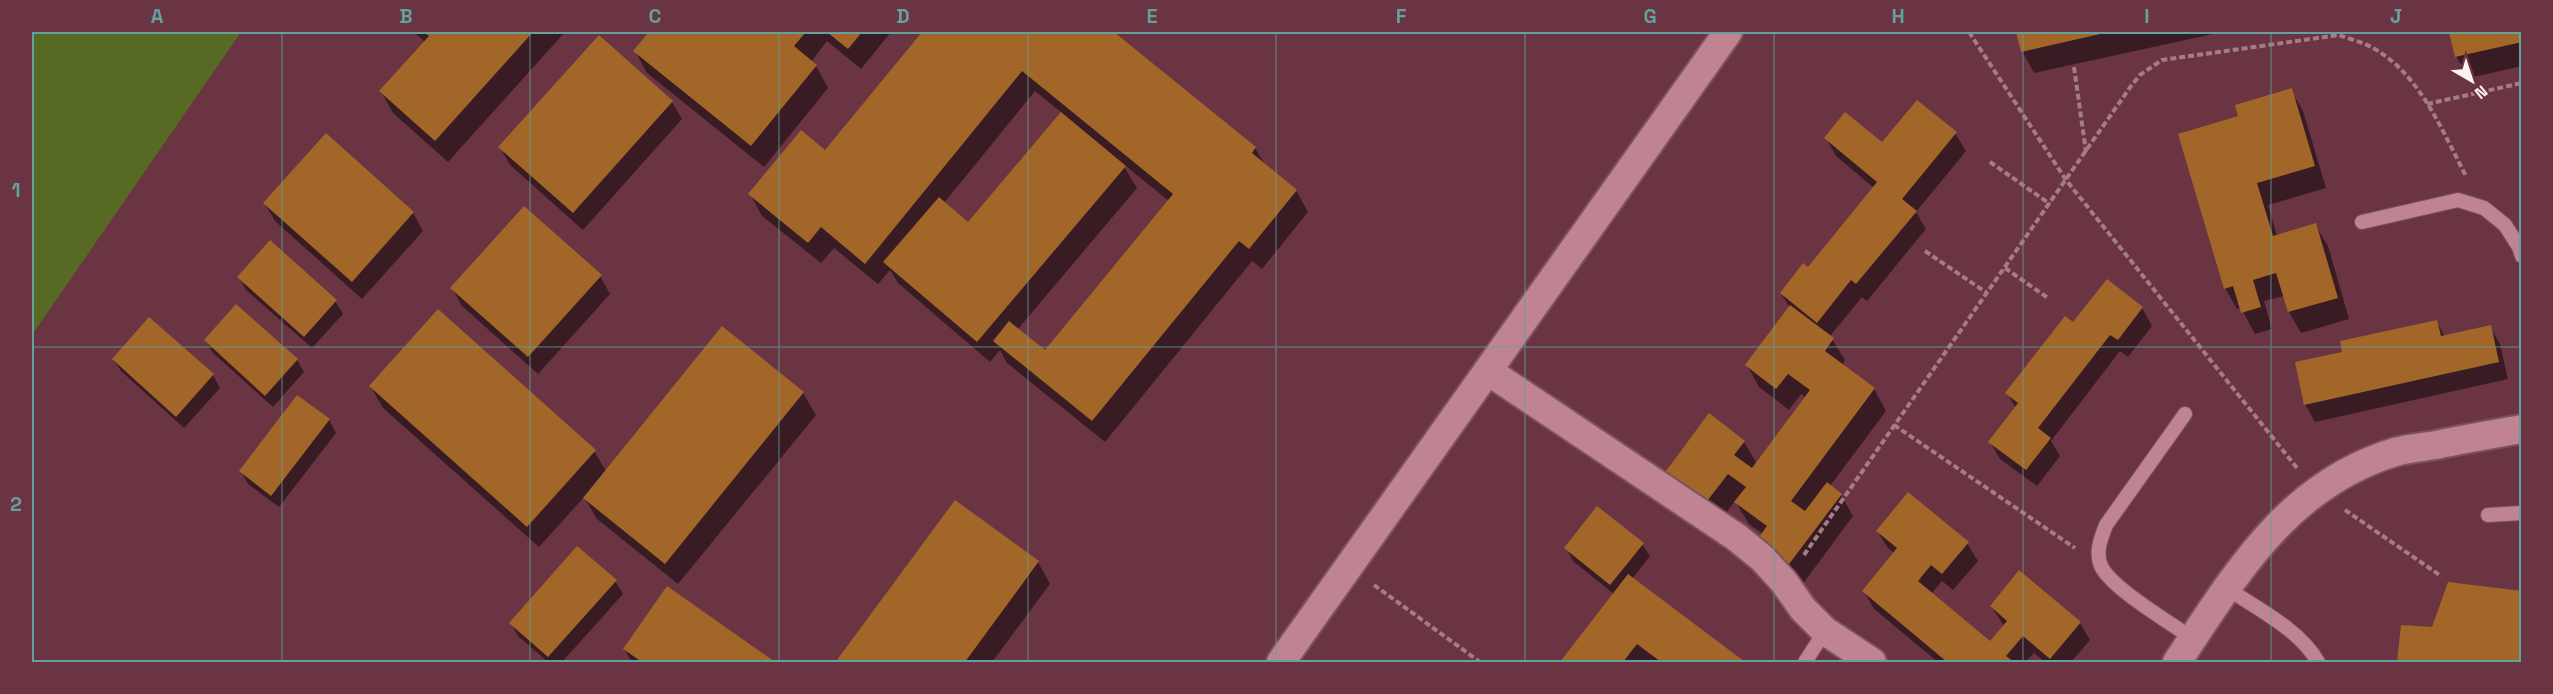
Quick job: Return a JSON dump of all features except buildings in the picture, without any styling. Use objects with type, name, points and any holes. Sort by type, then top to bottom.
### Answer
[{"type":"street","points":[[1281,663],[1728,32]]},
{"type":"street","points":[[1488,371],[1736,537],[1762,558],[1784,582],[1803,609],[1826,631],[1872,663]]},
{"type":"street","points":[[2177,663],[2252,553],[2282,519],[2315,490],[2352,469],[2396,452],[2522,429]]},
{"type":"lane","points":[[2362,222],[2458,201],[2484,208],[2505,225],[2520,247],[2522,256]]},
{"type":"lane","points":[[2184,414],[2106,525],[2098,544],[2100,565],[2112,582],[2193,639]]},
{"type":"lane","points":[[2488,515],[2522,513]]},
{"type":"lane","points":[[2228,589],[2284,627],[2313,653],[2318,663]]},
{"type":"lane","points":[[1804,663],[1826,631]]},
{"type":"path","points":[[1969,32],[2066,180],[2315,490],[2441,576]]},
{"type":"path","points":[[1784,582],[2139,75],[2162,60],[2339,35],[2366,45],[2390,60],[2411,80],[2427,104],[2484,208]]},
{"type":"path","points":[[2074,67],[2086,152]]},
{"type":"path","points":[[2427,104],[2522,84]]},
{"type":"path","points":[[1990,162],[2050,204]]},
{"type":"path","points":[[1925,251],[1987,293]]},
{"type":"path","points":[[2005,268],[2048,298]]},
{"type":"path","points":[[1894,425],[2100,565]]},
{"type":"path","points":[[1349,566],[1480,663]]},
{"type":"green space","points":[[32,32],[241,32],[32,335]]}]
